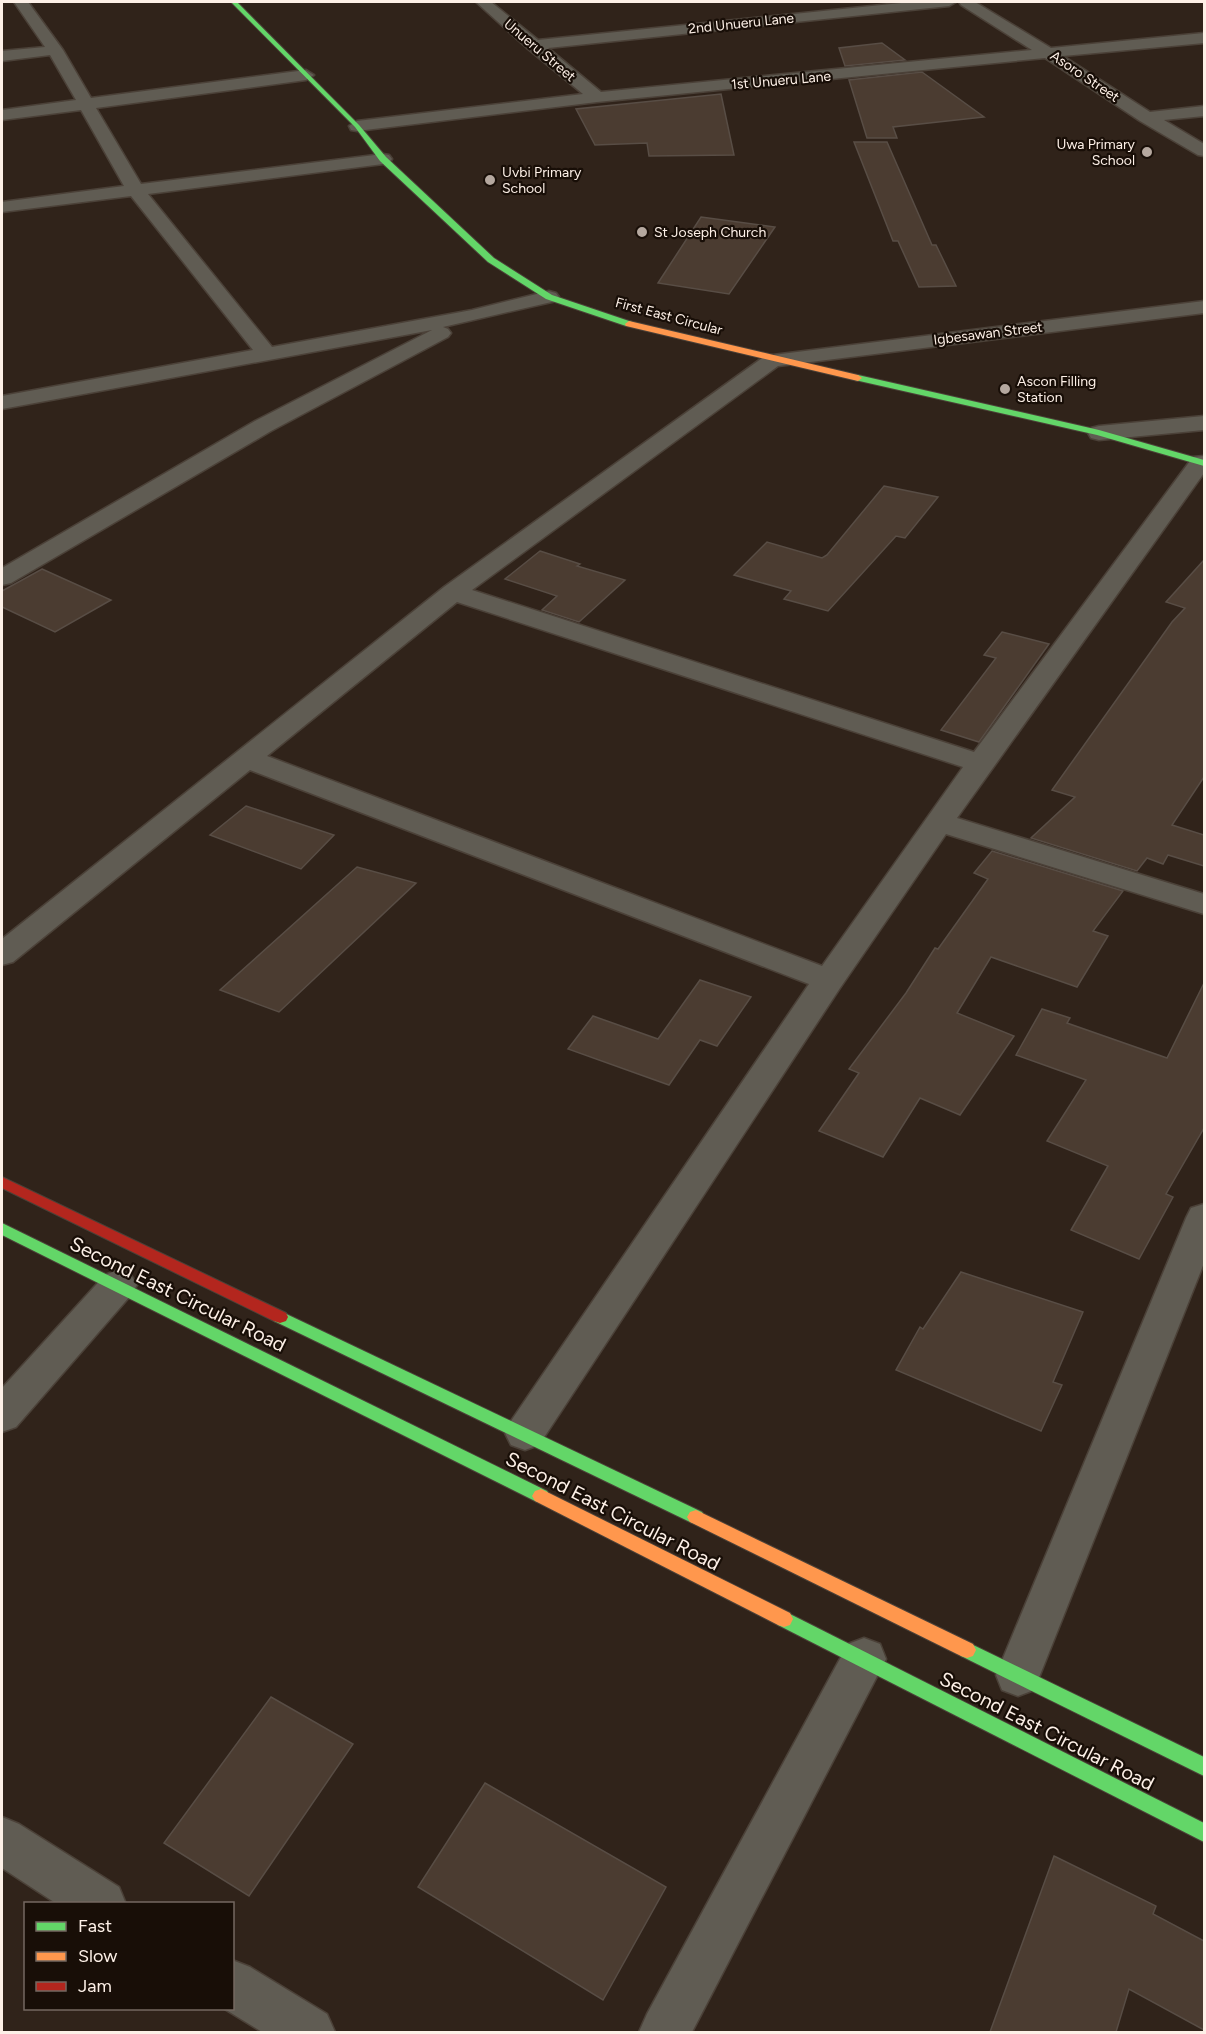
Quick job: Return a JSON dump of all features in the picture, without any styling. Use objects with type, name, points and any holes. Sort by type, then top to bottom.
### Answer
[{"type":"street","points":[[21,2],[55,50],[135,189],[267,354]]},
{"type":"street","name":"First East Circular","points":[[234,2],[357,126],[383,159],[491,260],[549,297],[642,328],[1099,434],[1203,462]]},
{"type":"street","name":"Unueru Street","points":[[483,2],[597,97]]},
{"type":"street","name":"2nd Unueru Lane","points":[[532,45],[949,2]]},
{"type":"street","name":"Asoro Street","points":[[966,2],[1052,54],[1146,117],[1204,151]]},
{"type":"street","name":"1st Unueru Lane","points":[[357,126],[597,97],[1204,39]]},
{"type":"street","points":[[2,56],[55,50]]},
{"type":"street","points":[[2,115],[306,75]]},
{"type":"street","points":[[1146,117],[1204,111]]},
{"type":"street","points":[[2,207],[383,159]]},
{"type":"street","points":[[2,403],[472,316],[549,297]]},
{"type":"street","name":"Igbesawan Street","points":[[772,360],[1204,307]]},
{"type":"street","points":[[2,578],[263,426],[472,316]]},
{"type":"street","points":[[2,955],[453,592],[772,360]]},
{"type":"street","points":[[1099,434],[1204,423]]},
{"type":"street","points":[[525,1433],[829,980],[980,763],[1203,462]]},
{"type":"street","points":[[2,551],[62,543]]},
{"type":"street","points":[[453,592],[980,763]]},
{"type":"street","points":[[245,758],[829,980]]},
{"type":"street","points":[[939,822],[1204,904]]},
{"type":"street","name":"Second East Circular Road","points":[[2,1182],[151,1256],[525,1433],[1204,1767]]},
{"type":"street","points":[[1018,1675],[1204,1218]]},
{"type":"street","name":"Second East Circular Road","points":[[2,1229],[864,1659],[1204,1833]]},
{"type":"street","points":[[2,1415],[118,1285]]},
{"type":"street","points":[[665,2032],[864,1659]]},
{"type":"street","points":[[2,1841],[99,1902]]},
{"type":"street","points":[[234,1986],[309,2032]]},
{"type":"building","points":[[882,43],[905,60],[845,66],[839,48]]},
{"type":"building","points":[[922,72],[984,117],[893,127],[897,138],[867,138],[849,80]]},
{"type":"building","points":[[721,94],[734,155],[649,156],[647,143],[595,145],[576,109]]},
{"type":"building","points":[[854,142],[887,142],[932,245],[936,245],[956,286],[919,287],[898,241],[893,241]]},
{"type":"building","points":[[701,217],[775,227],[729,294],[658,283]]},
{"type":"building","points":[[884,486],[938,497],[905,538],[896,536],[828,611],[784,599],[791,591],[734,575],[767,542],[822,558],[827,555]]},
{"type":"building","points":[[540,551],[580,564],[577,566],[625,580],[579,622],[542,610],[557,596],[505,579]]},
{"type":"building","points":[[1204,560],[1204,777],[1172,825],[1204,835],[1204,866],[1168,855],[1163,864],[1147,858],[1137,871],[1031,838],[1075,797],[1052,790],[1172,622],[1185,608],[1166,602]]},
{"type":"building","points":[[42,569],[111,600],[55,632],[2,607],[2,591]]},
{"type":"building","points":[[1002,632],[1049,644],[979,742],[941,730],[996,658],[984,655]]},
{"type":"building","points":[[246,806],[334,835],[301,869],[210,835]]},
{"type":"building","points":[[992,851],[1123,891],[1093,931],[1108,936],[1077,987],[991,957],[957,1013],[1014,1036],[960,1115],[920,1098],[883,1157],[819,1131],[859,1073],[849,1069],[906,993],[935,948],[938,949],[988,879],[974,873]]},
{"type":"building","points":[[357,867],[416,883],[279,1012],[220,990]]},
{"type":"building","points":[[700,980],[751,997],[717,1046],[700,1040],[669,1085],[568,1049],[593,1016],[658,1039]]},
{"type":"building","points":[[1204,983],[1204,1128],[1166,1194],[1173,1197],[1139,1259],[1071,1230],[1108,1166],[1047,1141],[1086,1080],[1016,1055],[1042,1009],[1070,1018],[1067,1023],[1167,1058]]},
{"type":"building","points":[[961,1272],[1083,1312],[1053,1382],[1062,1385],[1041,1431],[896,1370],[920,1327],[923,1329]]},
{"type":"building","points":[[271,1697],[353,1744],[249,1896],[164,1843]]},
{"type":"building","points":[[485,1783],[666,1887],[603,2000],[418,1887]]},
{"type":"building","points":[[1054,1856],[1156,1906],[1153,1914],[1204,1941],[1204,2030],[1129,1989],[1116,2032],[990,2032]]},
{"type":"traffic: fast","points":[[234,2],[357,126],[383,159],[491,260],[549,297],[629,324]]},
{"type":"traffic: fast","points":[[858,378],[1099,433],[1204,463]]},
{"type":"traffic: fast","points":[[2,1229],[541,1496]]},
{"type":"traffic: fast","points":[[280,1317],[696,1517]]},
{"type":"traffic: fast","points":[[784,1619],[1204,1833]]},
{"type":"traffic: fast","points":[[967,1650],[1204,1767]]},
{"type":"traffic: slow","points":[[629,324],[858,378]]},
{"type":"traffic: slow","points":[[541,1496],[784,1619]]},
{"type":"traffic: slow","points":[[696,1517],[967,1650]]},
{"type":"traffic: jam","points":[[2,1182],[280,1317]]},
{"type":"place","name":"Uwa Primary School","points":[[1147,152]]},
{"type":"place","name":"Uvbi Primary School","points":[[490,180]]},
{"type":"place","name":"St Joseph Church","points":[[642,232]]},
{"type":"place","name":"Ascon Filling Station","points":[[1005,389]]}]
